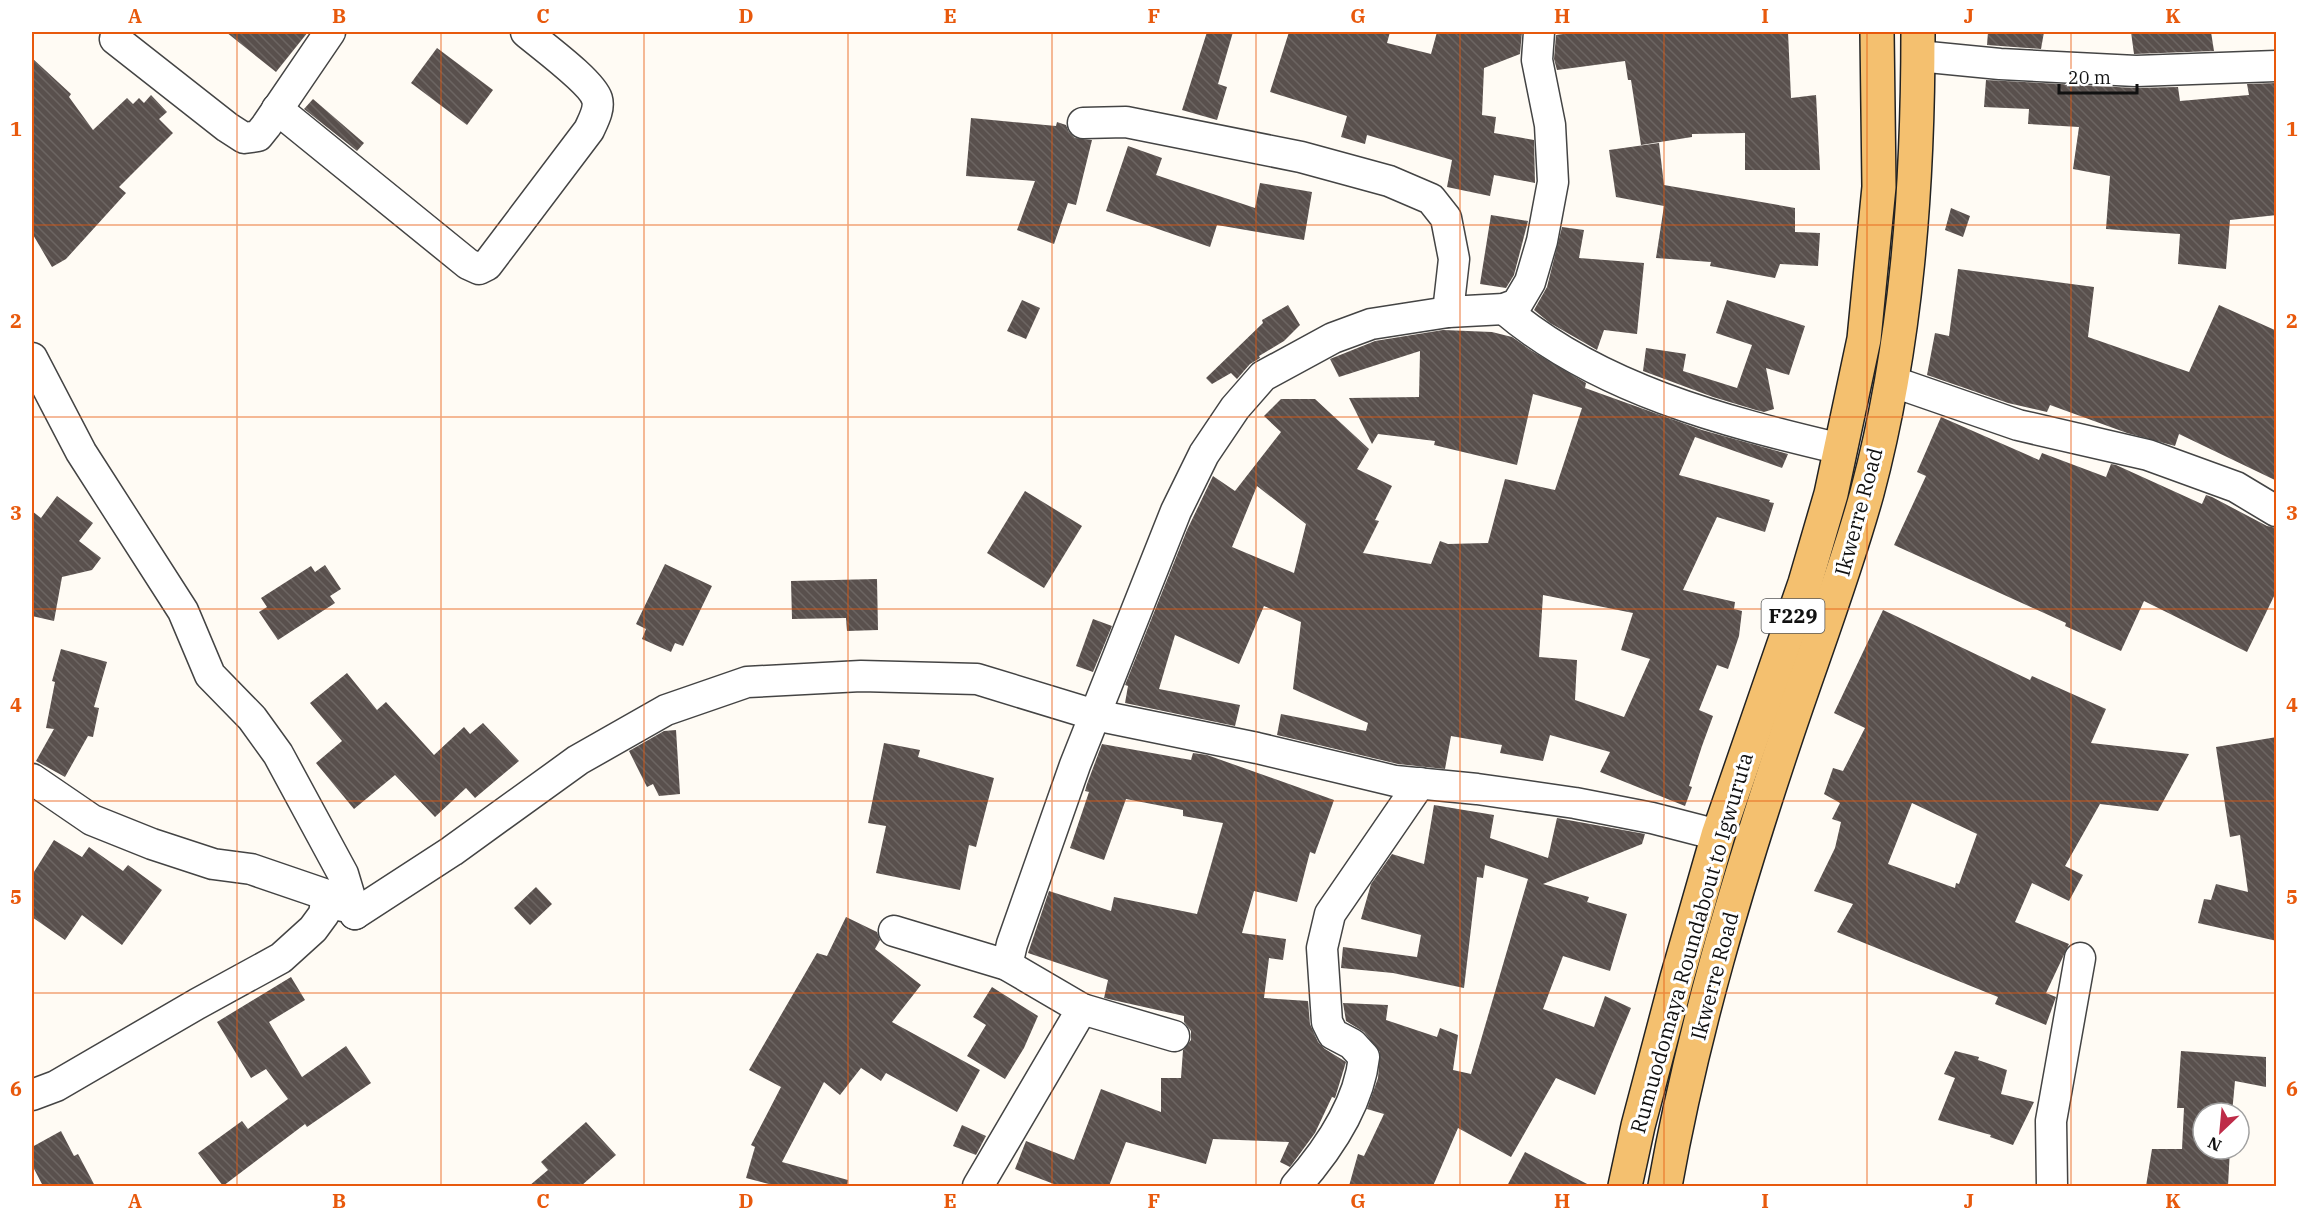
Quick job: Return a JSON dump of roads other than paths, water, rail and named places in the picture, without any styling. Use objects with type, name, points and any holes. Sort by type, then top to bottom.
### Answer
[{"type":"main road","name":"Rumuodomaya Roundabout to Igwuruta","points":[[1625,1186],[1638,1126],[1674,989],[1718,835],[1805,583],[1831,494],[1864,339],[1879,187],[1877,32]]},
{"type":"main road","name":"Ikwerre Road","points":[[1665,1186],[1677,1123],[1712,982],[1746,861],[1786,735],[1839,589],[1867,491],[1899,339],[1909,257],[1918,110],[1918,44]]},
{"type":"street","points":[[115,39],[244,138],[258,136],[330,32]]},
{"type":"street","points":[[278,109],[468,264],[479,269],[488,265],[589,130],[596,115],[598,100],[590,86],[526,32]]},
{"type":"street","points":[[1007,965],[1040,861],[1095,715],[1185,492],[1204,454],[1235,408],[1263,376],[1333,338],[1371,324],[1448,312],[1504,309],[1517,304],[1530,282],[1542,241],[1552,182],[1550,125],[1537,60],[1539,32]]},
{"type":"street","points":[[1918,44],[2000,64],[2136,71],[2277,66]]},
{"type":"street","points":[[1083,123],[1126,122],[1301,157],[1389,181],[1431,200],[1446,218],[1454,259],[1448,312]]},
{"type":"street","points":[[1504,309],[1532,333],[1561,352],[1606,375],[1741,425],[1840,449]]},
{"type":"street","points":[[32,358],[81,452],[183,611],[210,675],[252,718],[278,754],[343,874],[355,914]]},
{"type":"street","points":[[1891,381],[2018,425],[2148,455],[2236,487],[2277,511]]},
{"type":"street","points":[[355,914],[452,851],[578,760],[666,710],[747,682],[861,676],[977,679],[1095,715],[1257,748],[1395,781],[1575,803],[1652,818],[1718,835]]},
{"type":"street","points":[[32,779],[92,820],[152,844],[213,864],[251,869],[327,895],[355,914]]},
{"type":"street","points":[[1296,1186],[1311,1169],[1347,1112],[1362,1075],[1364,1057],[1352,1044],[1334,1034],[1327,1022],[1322,948],[1330,914],[1420,783]]},
{"type":"street","points":[[32,1095],[56,1086],[281,958],[313,929],[324,914],[327,895]]},
{"type":"street","points":[[894,931],[1007,965],[1082,1009],[1174,1036]]},
{"type":"street","points":[[2052,1186],[2051,1121],[2080,958]]},
{"type":"street","points":[[978,1186],[1082,1009]]}]
